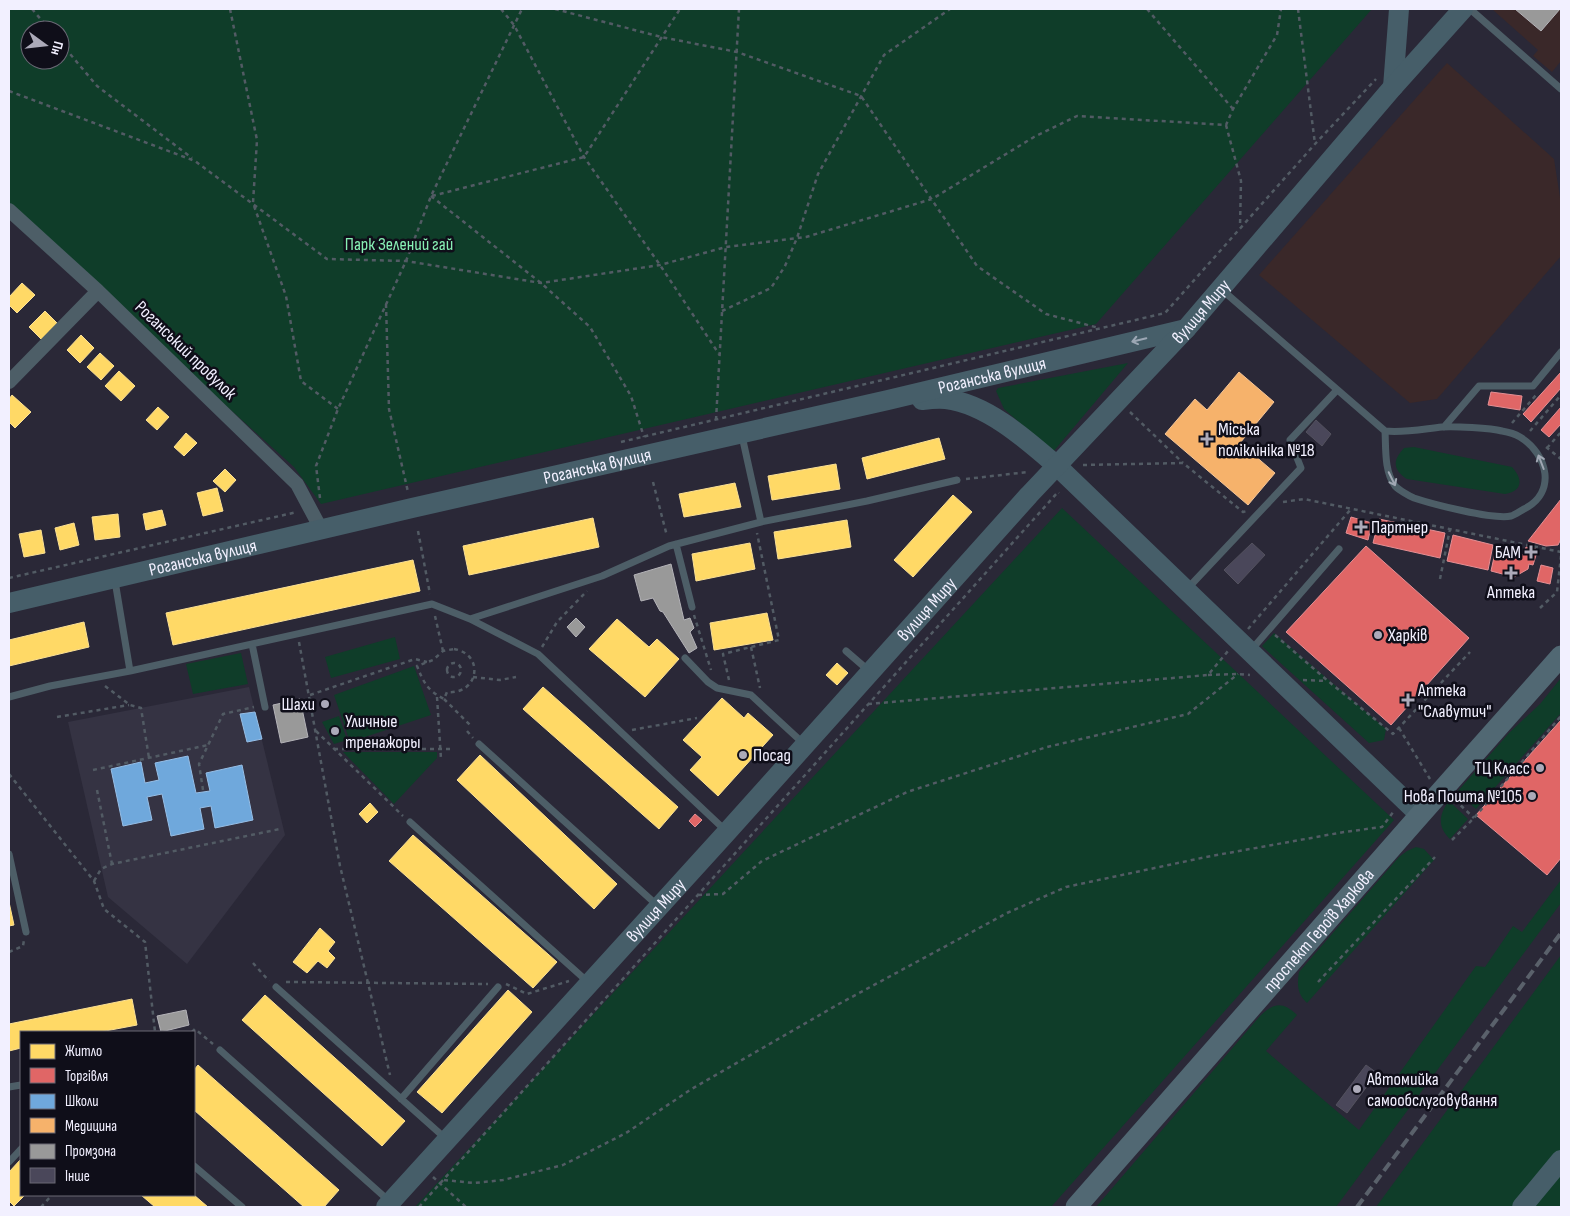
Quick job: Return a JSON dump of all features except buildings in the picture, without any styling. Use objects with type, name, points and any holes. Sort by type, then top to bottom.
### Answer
[{"type":"main road","name":"проспект Героїв Харкова","points":[[1076,1207],[1561,656]]},
{"type":"street","points":[[1386,81],[1398,9]]},
{"type":"street","name":"вулиця Миру","points":[[388,1205],[447,1140],[583,981],[658,907],[1058,466],[1186,329],[1221,289],[1386,81],[1464,9]]},
{"type":"street","name":"Роганський провулок","points":[[9,210],[98,291],[297,484],[321,529]]},
{"type":"street","points":[[9,382],[98,291]]},
{"type":"street","name":"Роганська вулиця","points":[[9,603],[321,529],[888,400],[1186,329]]},
{"type":"street","points":[[888,400],[946,399],[974,407],[997,419],[1058,466],[1420,815]]},
{"type":"street","points":[[1522,1207],[1561,1160]]},
{"type":"lane","points":[[1470,9],[1560,84]]},
{"type":"lane","points":[[1221,289],[1385,431],[1398,432],[1444,427],[1500,430],[1520,436],[1542,459],[1545,476],[1543,492],[1532,505],[1510,516],[1490,516],[1468,512],[1412,498],[1396,487],[1388,471],[1385,431]]},
{"type":"lane","points":[[1444,427],[1479,386],[1532,386],[1561,352]]},
{"type":"lane","points":[[1186,590],[1301,468],[1290,440],[1337,390]]},
{"type":"lane","points":[[742,433],[758,523]]},
{"type":"lane","points":[[470,619],[602,576],[673,545],[758,523],[867,501],[957,480]]},
{"type":"lane","points":[[673,545],[692,607]]},
{"type":"lane","points":[[1250,651],[1339,550]]},
{"type":"lane","points":[[114,578],[130,671]]},
{"type":"lane","points":[[9,696],[432,604],[470,619],[538,654],[727,832]]},
{"type":"lane","points":[[252,644],[265,707]]},
{"type":"lane","points":[[846,650],[870,672]]},
{"type":"lane","points":[[685,658],[708,682],[717,688],[751,695],[805,745]]},
{"type":"lane","points":[[479,744],[658,907]]},
{"type":"lane","points":[[410,822],[583,981]]},
{"type":"lane","points":[[9,854],[26,932]]},
{"type":"lane","points":[[273,985],[447,1140]]},
{"type":"lane","points":[[398,1096],[498,987]]},
{"type":"lane","points":[[220,1050],[388,1205]]},
{"type":"lane","points":[[9,1162],[20,1150]]},
{"type":"lane","points":[[195,1167],[242,1207]]},
{"type":"path","points":[[32,9],[41,20]]},
{"type":"path","points":[[230,9],[257,140],[253,203],[286,296],[301,381],[338,409]]},
{"type":"path","points":[[501,9],[514,25],[584,157],[660,264],[720,356]]},
{"type":"path","points":[[9,578],[294,514],[321,504],[316,466],[338,409],[406,261],[431,196],[522,9]]},
{"type":"path","points":[[555,9],[661,38],[737,52],[861,96],[977,266],[1046,314],[1100,329]]},
{"type":"path","points":[[431,196],[584,157],[680,9]]},
{"type":"path","points":[[716,420],[739,9]]},
{"type":"path","points":[[722,311],[772,288],[785,266],[797,238],[818,174],[884,55],[950,9]]},
{"type":"path","points":[[1147,9],[1233,109]]},
{"type":"path","points":[[1240,227],[1241,182],[1226,125],[1233,109],[1277,35],[1282,9]]},
{"type":"path","points":[[1298,9],[1315,144]]},
{"type":"path","points":[[70,54],[97,86],[327,260],[406,261],[541,283],[660,264],[726,247],[806,237],[932,198],[1034,137],[1077,116],[1226,125]]},
{"type":"path","points":[[616,443],[1166,313],[1315,144],[1386,81]]},
{"type":"path","points":[[9,91],[195,161]]},
{"type":"path","points":[[431,196],[541,283],[590,327],[632,396],[644,436]]},
{"type":"path","points":[[386,303],[389,409],[408,493]]},
{"type":"path","points":[[1530,432],[1561,394]]},
{"type":"path","points":[[1126,407],[1183,463],[1243,512],[1267,504],[1304,499],[1561,552]]},
{"type":"path","points":[[1547,448],[1561,432]]},
{"type":"path","points":[[1083,465],[1183,463]]},
{"type":"path","points":[[957,480],[1035,472]]},
{"type":"path","points":[[653,482],[673,545]]},
{"type":"path","points":[[419,1207],[1058,492]]},
{"type":"path","points":[[1247,630],[1351,509]]},
{"type":"path","points":[[730,683],[723,654],[779,640],[758,523]]},
{"type":"path","points":[[1440,579],[1450,529]]},
{"type":"path","points":[[418,532],[443,652]]},
{"type":"path","points":[[1540,608],[1557,592],[1561,556]]},
{"type":"path","points":[[538,654],[557,622],[602,576]]},
{"type":"path","points":[[692,607],[717,688]]},
{"type":"path","points":[[1257,619],[1393,734],[1470,652]]},
{"type":"path","points":[[298,634],[340,866],[398,1096]]},
{"type":"path","points":[[751,647],[760,688]]},
{"type":"path","points":[[444,699],[447,692],[462,690],[473,680],[475,669],[471,658],[463,651],[454,649],[443,652],[433,660],[417,666],[426,687],[444,699],[472,726]]},
{"type":"path","points":[[848,696],[859,705],[1208,675],[1228,651]]},
{"type":"path","points":[[310,695],[415,659],[427,662]]},
{"type":"path","points":[[453,663],[460,667],[461,672],[459,675],[452,677],[448,673],[448,667],[453,663]]},
{"type":"path","points":[[698,895],[723,894],[762,861],[907,792],[1047,747],[1188,714],[1238,674]]},
{"type":"path","points":[[473,677],[500,680],[516,677]]},
{"type":"path","points":[[94,678],[130,705],[141,708],[149,758]]},
{"type":"path","points":[[437,697],[440,759]]},
{"type":"path","points":[[57,717],[130,705]]},
{"type":"path","points":[[203,790],[199,764],[223,714],[254,707]]},
{"type":"path","points":[[1452,840],[1474,818],[1561,716]]},
{"type":"path","points":[[621,732],[697,718]]},
{"type":"path","points":[[1400,728],[1431,780]]},
{"type":"path","points":[[316,731],[395,809]]},
{"type":"path","points":[[93,770],[208,745]]},
{"type":"path","points":[[334,749],[450,749]]},
{"type":"path","points":[[9,774],[94,881],[104,908],[145,942],[156,1031]]},
{"type":"path","points":[[96,790],[112,864]]},
{"type":"path","points":[[1452,798],[1474,818]]},
{"type":"path","points":[[444,1180],[474,1182],[503,1180],[563,1165],[626,1132],[690,1090],[837,1005],[1007,912],[1066,887],[1224,854],[1382,827],[1396,808]]},
{"type":"path","points":[[94,881],[102,869],[112,864],[280,829]]},
{"type":"path","points":[[1318,982],[1435,857]]},
{"type":"path","points":[[9,952],[23,946],[26,932]]},
{"type":"path","points":[[253,963],[273,985],[507,984],[527,994],[583,981]]},
{"type":"path","points":[[193,1031],[195,1028],[220,1050]]},
{"type":"path","points":[[440,1184],[466,1207]]},
{"type":"path","points":[[41,1207],[51,1196]]},
{"type":"shaded area","points":[[1492,9],[1561,9],[1561,61],[1552,72],[1533,56],[1538,50]]},
{"type":"shaded area","points":[[1447,63],[1554,159],[1561,204],[1561,256],[1437,399],[1410,403],[1259,275]]},
{"type":"shaded area","points":[[249,687],[285,835],[187,964],[108,897],[68,722]]},
{"type":"green space","name":"Парк Зелений гай","points":[[9,9],[1372,9],[1096,324],[321,504],[294,467],[9,210]]},
{"type":"green space","points":[[1128,363],[1053,452],[1004,409],[996,391],[998,388]]},
{"type":"green space","points":[[1414,447],[1512,467],[1518,476],[1518,487],[1505,494],[1407,479],[1399,472],[1396,460],[1404,448]]},
{"type":"green space","points":[[1062,508],[1394,820],[1051,1207],[415,1207]]},
{"type":"green space","points":[[1274,633],[1386,729],[1384,740],[1369,743],[1264,648],[1262,646]]},
{"type":"green space","points":[[395,637],[400,659],[331,678],[325,657]]},
{"type":"green space","points":[[241,653],[248,684],[193,694],[186,664]]},
{"type":"green space","points":[[414,666],[431,715],[350,742],[334,695]]},
{"type":"green space","points":[[1561,678],[1561,713],[1476,809],[1457,792],[1509,733],[1540,704]]},
{"type":"green space","name":"Уличные тренажоры","points":[[339,716],[347,740],[334,744],[322,722]]},
{"type":"green space","points":[[343,752],[437,752],[437,758],[394,804]]},
{"type":"green space","points":[[1449,801],[1468,819],[1450,839],[1441,825],[1441,816]]},
{"type":"green space","points":[[1416,847],[1424,849],[1434,860],[1307,1003],[1298,989],[1299,972],[1399,857]]},
{"type":"green space","points":[[1561,880],[1561,903],[1336,1207],[1096,1207],[1260,1016],[1274,1006],[1287,1007],[1297,1015],[1266,1051],[1359,1130],[1476,966],[1485,967],[1513,926],[1522,932]]},
{"type":"green space","points":[[1561,955],[1561,1207],[1376,1207]]},
{"type":"railway","points":[[1357,1207],[1561,933]]},
{"type":"place","name":"Міська поліклініка №18","points":[[1207,439]]},
{"type":"place","name":"Партнер","points":[[1361,527]]},
{"type":"place","name":"БАМ","points":[[1531,552]]},
{"type":"place","name":"Аптека","points":[[1511,573]]},
{"type":"place","name":"Харків","points":[[1378,635]]},
{"type":"place","name":"Аптека \"Славутич\"","points":[[1408,700]]},
{"type":"place","name":"Шахи","points":[[325,704]]},
{"type":"place","name":"Уличные тренажоры","points":[[335,731]]},
{"type":"place","name":"Посад","points":[[743,755]]},
{"type":"place","name":"ТЦ Класс","points":[[1540,768]]},
{"type":"place","name":"Нова Пошта №105","points":[[1532,796]]},
{"type":"place","name":"Автомийка самообслуговування","points":[[1357,1089]]}]
